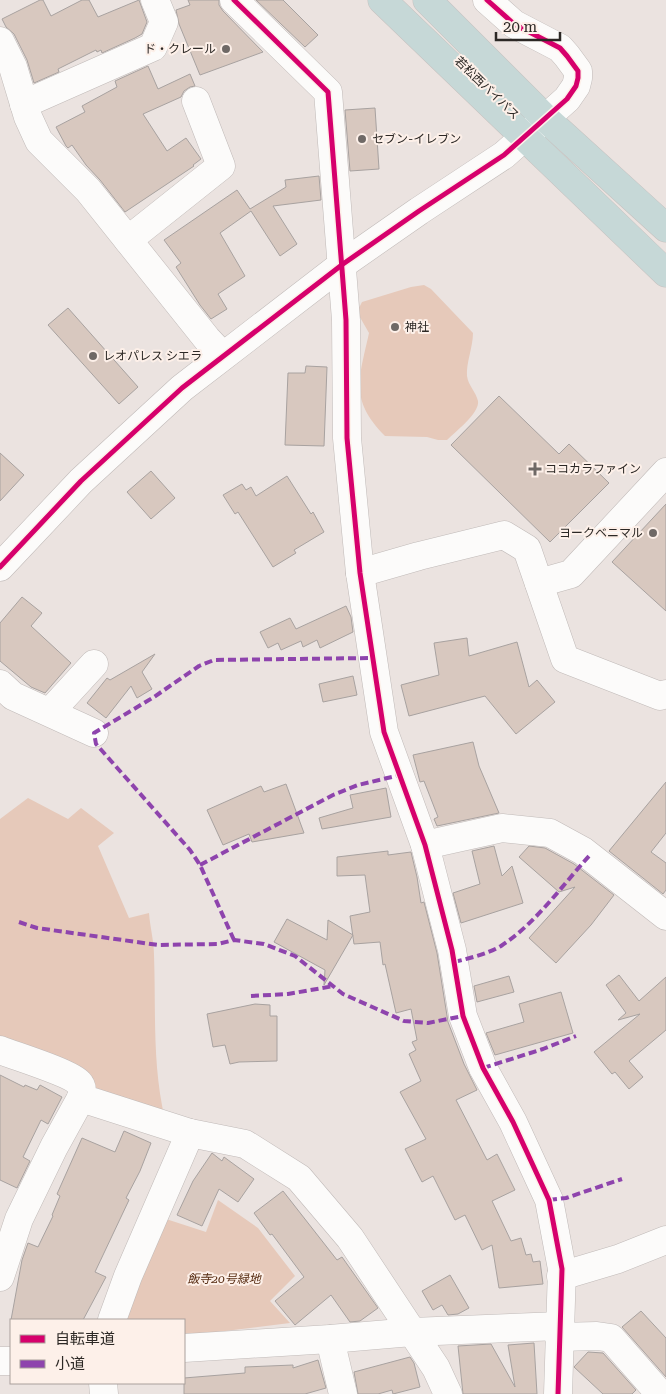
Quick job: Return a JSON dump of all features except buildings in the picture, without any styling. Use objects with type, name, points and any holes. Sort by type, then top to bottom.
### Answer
[{"type":"highway","name":"若松西バイパス","points":[[382,0],[666,273]]},
{"type":"highway","name":"若松西バイパス","points":[[428,0],[545,118],[666,228]]},
{"type":"street","points":[[24,104],[153,46],[164,22],[155,0]]},
{"type":"street","points":[[234,0],[328,92],[346,320],[347,438],[360,573],[384,732],[425,845],[452,950],[463,1016],[483,1068],[513,1122],[549,1200],[562,1269],[558,1394]]},
{"type":"street","points":[[0,567],[81,481],[182,388],[222,355],[342,264],[504,155],[567,99],[576,86],[578,71],[560,48],[514,24],[487,0]]},
{"type":"street","points":[[0,41],[13,67],[28,117],[39,141],[88,190],[207,339],[222,355]]},
{"type":"street","points":[[128,240],[221,166],[196,101]]},
{"type":"street","points":[[539,584],[571,574],[666,472]]},
{"type":"street","points":[[360,573],[504,535],[527,549],[565,659],[660,696],[666,694]]},
{"type":"street","points":[[50,712],[94,664]]},
{"type":"street","points":[[0,684],[14,696],[94,733]]},
{"type":"street","points":[[425,845],[502,828],[550,833],[583,852],[666,916]]},
{"type":"street","points":[[0,1050],[61,1072],[79,1082],[82,1091],[81,1098],[19,1219],[0,1277]]},
{"type":"street","points":[[81,1098],[190,1133],[245,1144],[299,1178],[350,1238],[436,1368],[448,1394]]},
{"type":"street","points":[[112,1319],[131,1268],[190,1133]]},
{"type":"street","points":[[561,1276],[618,1260],[666,1240]]},
{"type":"street","points":[[185,1348],[412,1332],[560,1331],[611,1338],[660,1394]]},
{"type":"street","points":[[330,1339],[343,1394]]},
{"type":"green space","points":[[424,285],[431,289],[473,333],[467,376],[477,398],[478,406],[471,417],[447,440],[427,437],[385,436],[366,411],[361,399],[360,376],[369,333],[357,312],[362,302],[411,287]]},
{"type":"green space","points":[[28,798],[68,819],[81,808],[114,833],[98,846],[129,918],[149,913],[154,950],[156,1058],[165,1119],[95,1095],[0,1043],[0,819]]},
{"type":"green space","name":"飯寺20号緑地","points":[[218,1200],[258,1228],[295,1276],[270,1301],[290,1323],[185,1336],[185,1319],[125,1319],[128,1306],[166,1219],[206,1232]]},
{"type":"marked path","points":[[234,940],[200,865],[190,850],[96,744],[94,733],[154,697],[199,666],[214,660],[372,658]]},
{"type":"marked path","points":[[200,865],[333,795],[358,785],[400,775]]},
{"type":"marked path","points":[[454,962],[478,956],[501,946],[514,937],[537,916],[589,856]]},
{"type":"marked path","points":[[19,922],[37,928],[158,945],[218,944],[234,940],[264,944],[295,956],[343,994],[404,1021],[428,1023],[463,1016]]},
{"type":"marked path","points":[[251,996],[288,994],[334,986]]},
{"type":"marked path","points":[[483,1068],[543,1049],[576,1036]]},
{"type":"marked path","points":[[549,1200],[566,1198],[622,1179]]},
{"type":"cycle path","points":[[234,0],[328,92],[346,320],[347,438],[360,573],[384,732],[425,845],[452,950],[463,1016],[483,1068],[513,1122],[549,1200],[562,1269],[558,1394]]},
{"type":"cycle path","points":[[0,567],[81,481],[182,388],[343,264],[504,155],[567,99],[576,86],[578,78],[578,71],[567,56],[560,48],[514,24],[487,0]]},
{"type":"place","name":"ド・クレール","points":[[226,49]]},
{"type":"place","name":"セブン-イレブン","points":[[362,139]]},
{"type":"place","name":"神社","points":[[395,327]]},
{"type":"place","name":"レオパレス シエラ","points":[[93,356]]},
{"type":"place","name":"ココカラファイン","points":[[535,469]]},
{"type":"place","name":"ヨークベニマル","points":[[653,533]]}]
